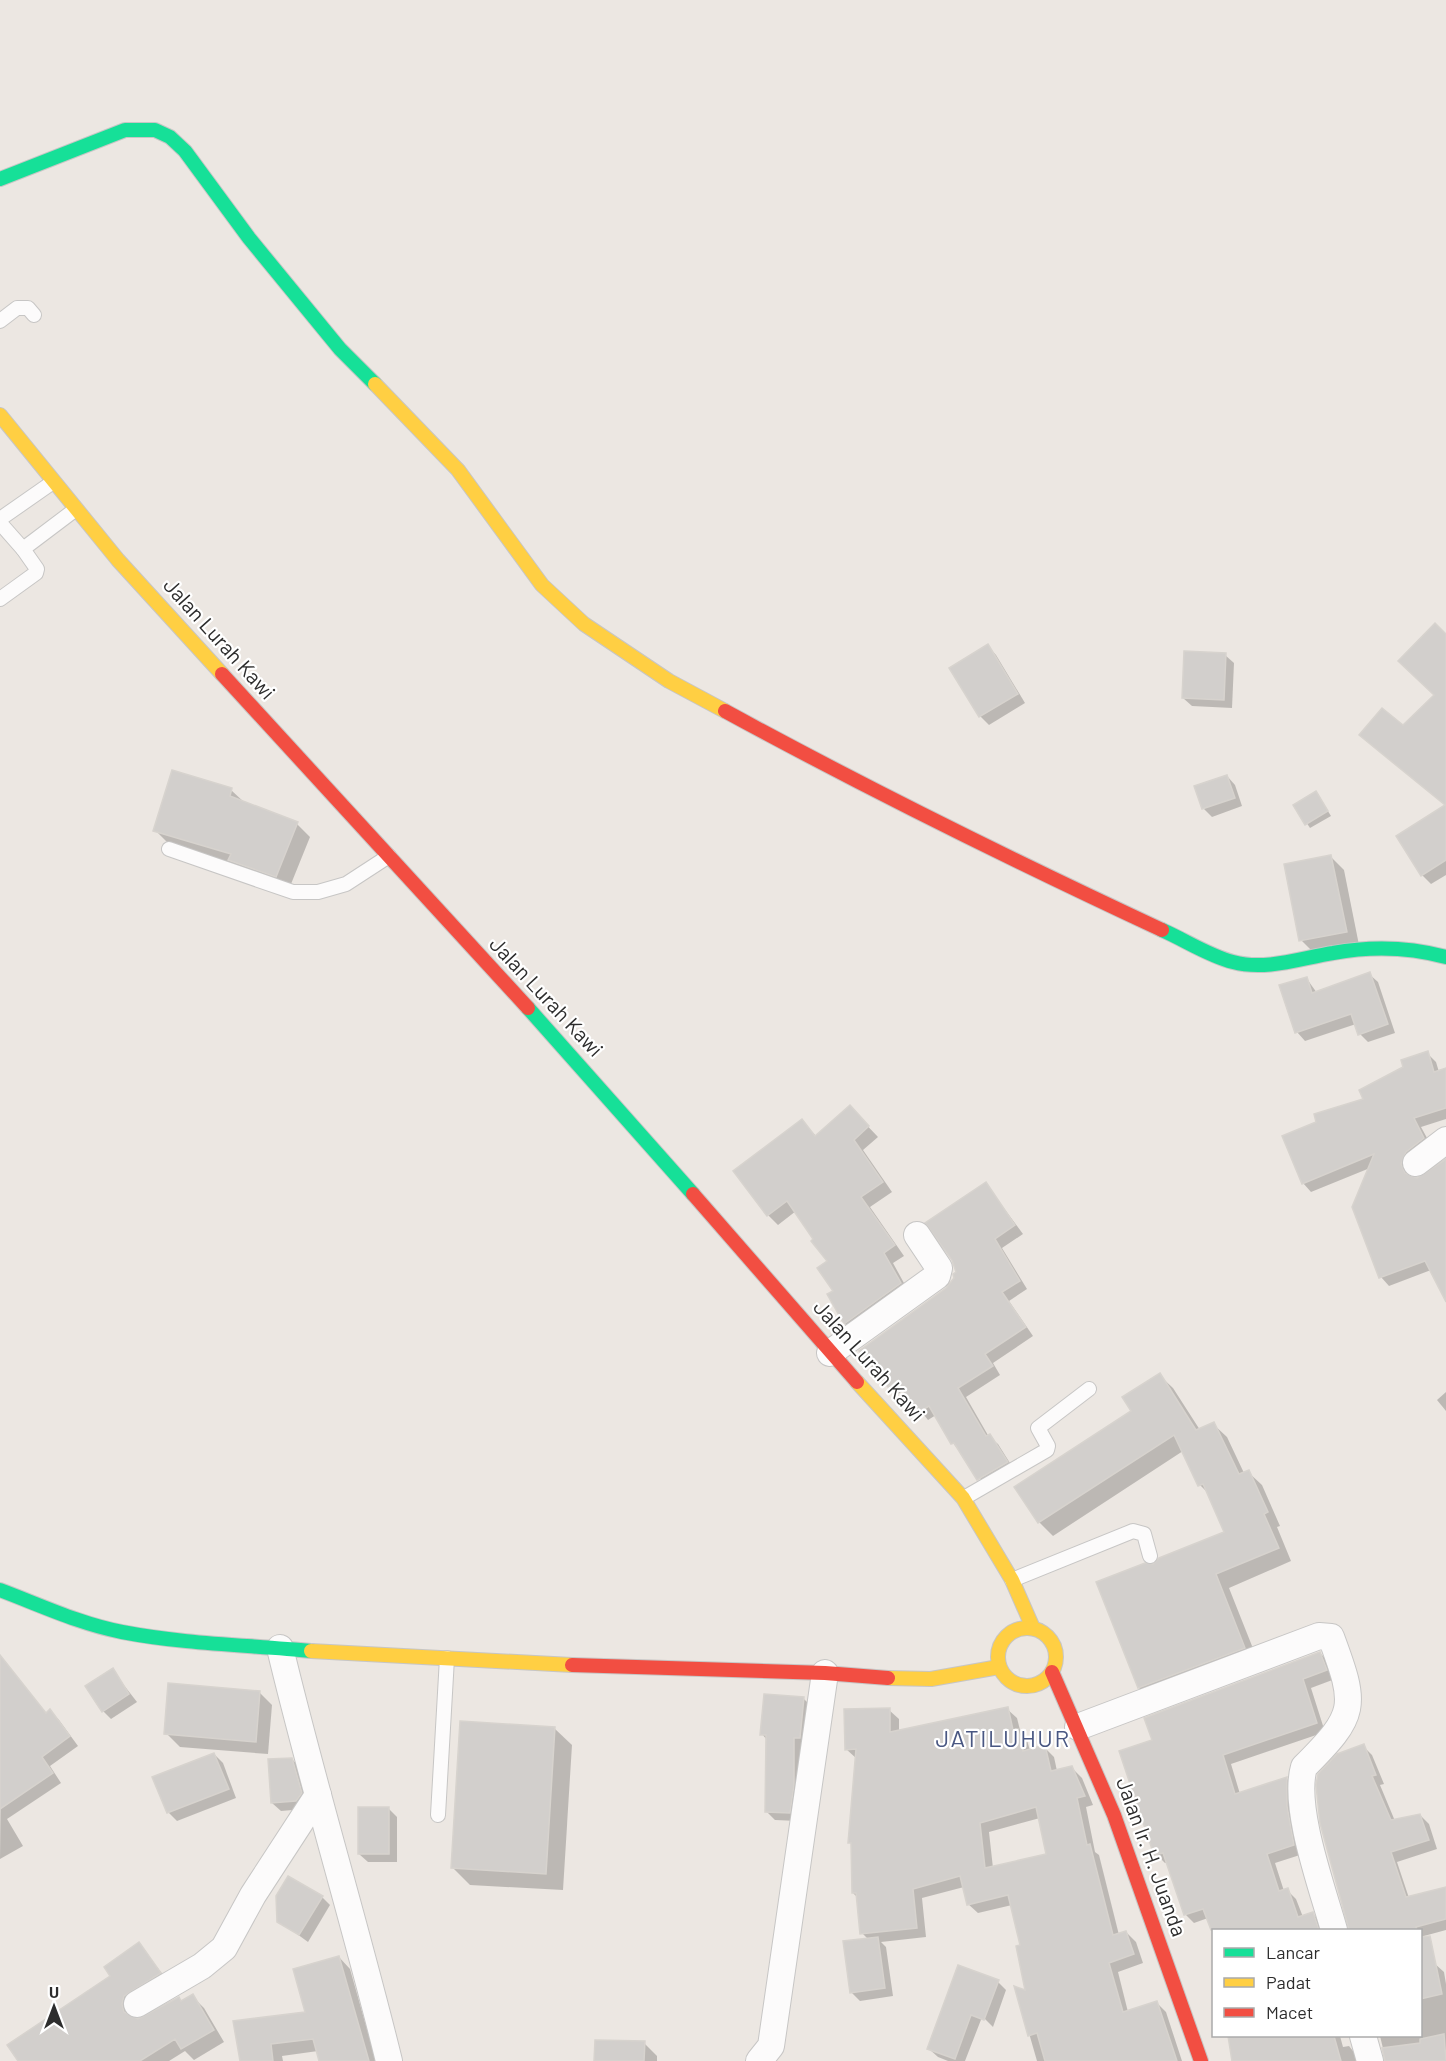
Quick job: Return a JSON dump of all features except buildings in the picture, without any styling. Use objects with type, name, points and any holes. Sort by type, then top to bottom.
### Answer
[{"type":"street","points":[[0,179],[104,136],[125,130],[155,130],[170,137],[185,151],[249,238],[340,349],[427,435],[458,470],[542,585],[584,624],[679,687],[815,760],[1042,874],[1232,962],[1252,966],[1273,965],[1371,948],[1403,949],[1446,957]]},
{"type":"street","name":"Jalan Lurah Kawi","points":[[0,415],[118,560],[599,1085],[830,1353],[963,1498],[1012,1580],[1033,1628]]},
{"type":"street","points":[[1416,1163],[1446,1140]]},
{"type":"street","points":[[830,1353],[938,1276],[939,1268],[917,1235]]},
{"type":"street","points":[[0,1590],[88,1623],[121,1632],[160,1638],[369,1655],[611,1667],[825,1673],[896,1679],[931,1679],[999,1667]]},
{"type":"street","points":[[1033,1628],[1046,1634],[1054,1645],[1056,1658],[1052,1672],[1041,1683],[1025,1686],[1009,1680],[999,1667],[998,1652],[1005,1637],[1017,1629],[1033,1628]]},
{"type":"street","points":[[1078,1727],[1319,1636],[1331,1637],[1346,1678],[1348,1699],[1346,1719],[1304,1767],[1301,1776],[1304,1821],[1334,1929]]},
{"type":"street","points":[[280,1648],[318,1795],[349,1901],[389,2061]]},
{"type":"street","name":"Jalan Ir. H. Juanda","points":[[1052,1672],[1078,1727],[1114,1815],[1201,2061]]},
{"type":"street","points":[[759,2061],[771,2046],[825,1673]]},
{"type":"street","points":[[137,2004],[202,1966],[224,1948],[254,1895],[318,1795]]},
{"type":"street","points":[[1363,2037],[1370,2061]]},
{"type":"lane","points":[[0,321],[17,308],[28,308],[34,315]]},
{"type":"lane","points":[[0,599],[36,573],[37,568],[0,521],[53,482]]},
{"type":"lane","points":[[23,549],[76,509]]},
{"type":"lane","points":[[169,849],[293,892],[318,892],[346,884],[389,856]]},
{"type":"lane","points":[[963,1498],[1047,1450],[1048,1446],[1038,1428],[1089,1389]]},
{"type":"lane","points":[[1012,1580],[1133,1531],[1144,1534],[1150,1556]]},
{"type":"lane","points":[[438,1815],[447,1658]]},
{"type":"traffic: fast","points":[[0,179],[125,130],[155,130],[170,137],[185,151],[249,238],[340,349],[375,384]]},
{"type":"traffic: fast","points":[[1162,930],[1215,956],[1245,964],[1283,963],[1347,951],[1376,949],[1404,949],[1446,957]]},
{"type":"traffic: fast","points":[[528,1008],[693,1194]]},
{"type":"traffic: fast","points":[[0,1590],[106,1629],[192,1642],[311,1651]]},
{"type":"traffic: slow","points":[[375,384],[458,470],[542,585],[584,624],[669,681],[725,711]]},
{"type":"traffic: slow","points":[[0,415],[118,560],[222,674]]},
{"type":"traffic: slow","points":[[857,1382],[963,1498],[1012,1580],[1033,1628]]},
{"type":"traffic: slow","points":[[1021,1628],[1033,1628],[1048,1636],[1056,1651],[1056,1657],[1056,1663],[1048,1678],[1033,1686],[1021,1686],[1006,1678],[998,1663],[998,1651],[1006,1636],[1021,1628]]},
{"type":"traffic: slow","points":[[311,1651],[572,1665]]},
{"type":"traffic: slow","points":[[888,1678],[931,1679],[999,1667]]},
{"type":"traffic: jam","points":[[222,674],[528,1008]]},
{"type":"traffic: jam","points":[[725,711],[942,824],[1162,930]]},
{"type":"traffic: jam","points":[[693,1194],[857,1382]]},
{"type":"traffic: jam","points":[[572,1665],[825,1673],[888,1678]]},
{"type":"traffic: jam","points":[[1052,1672],[1114,1815],[1201,2061]]},
{"type":"district","name":"JATILUHUR","points":[[1003,1739]]}]
